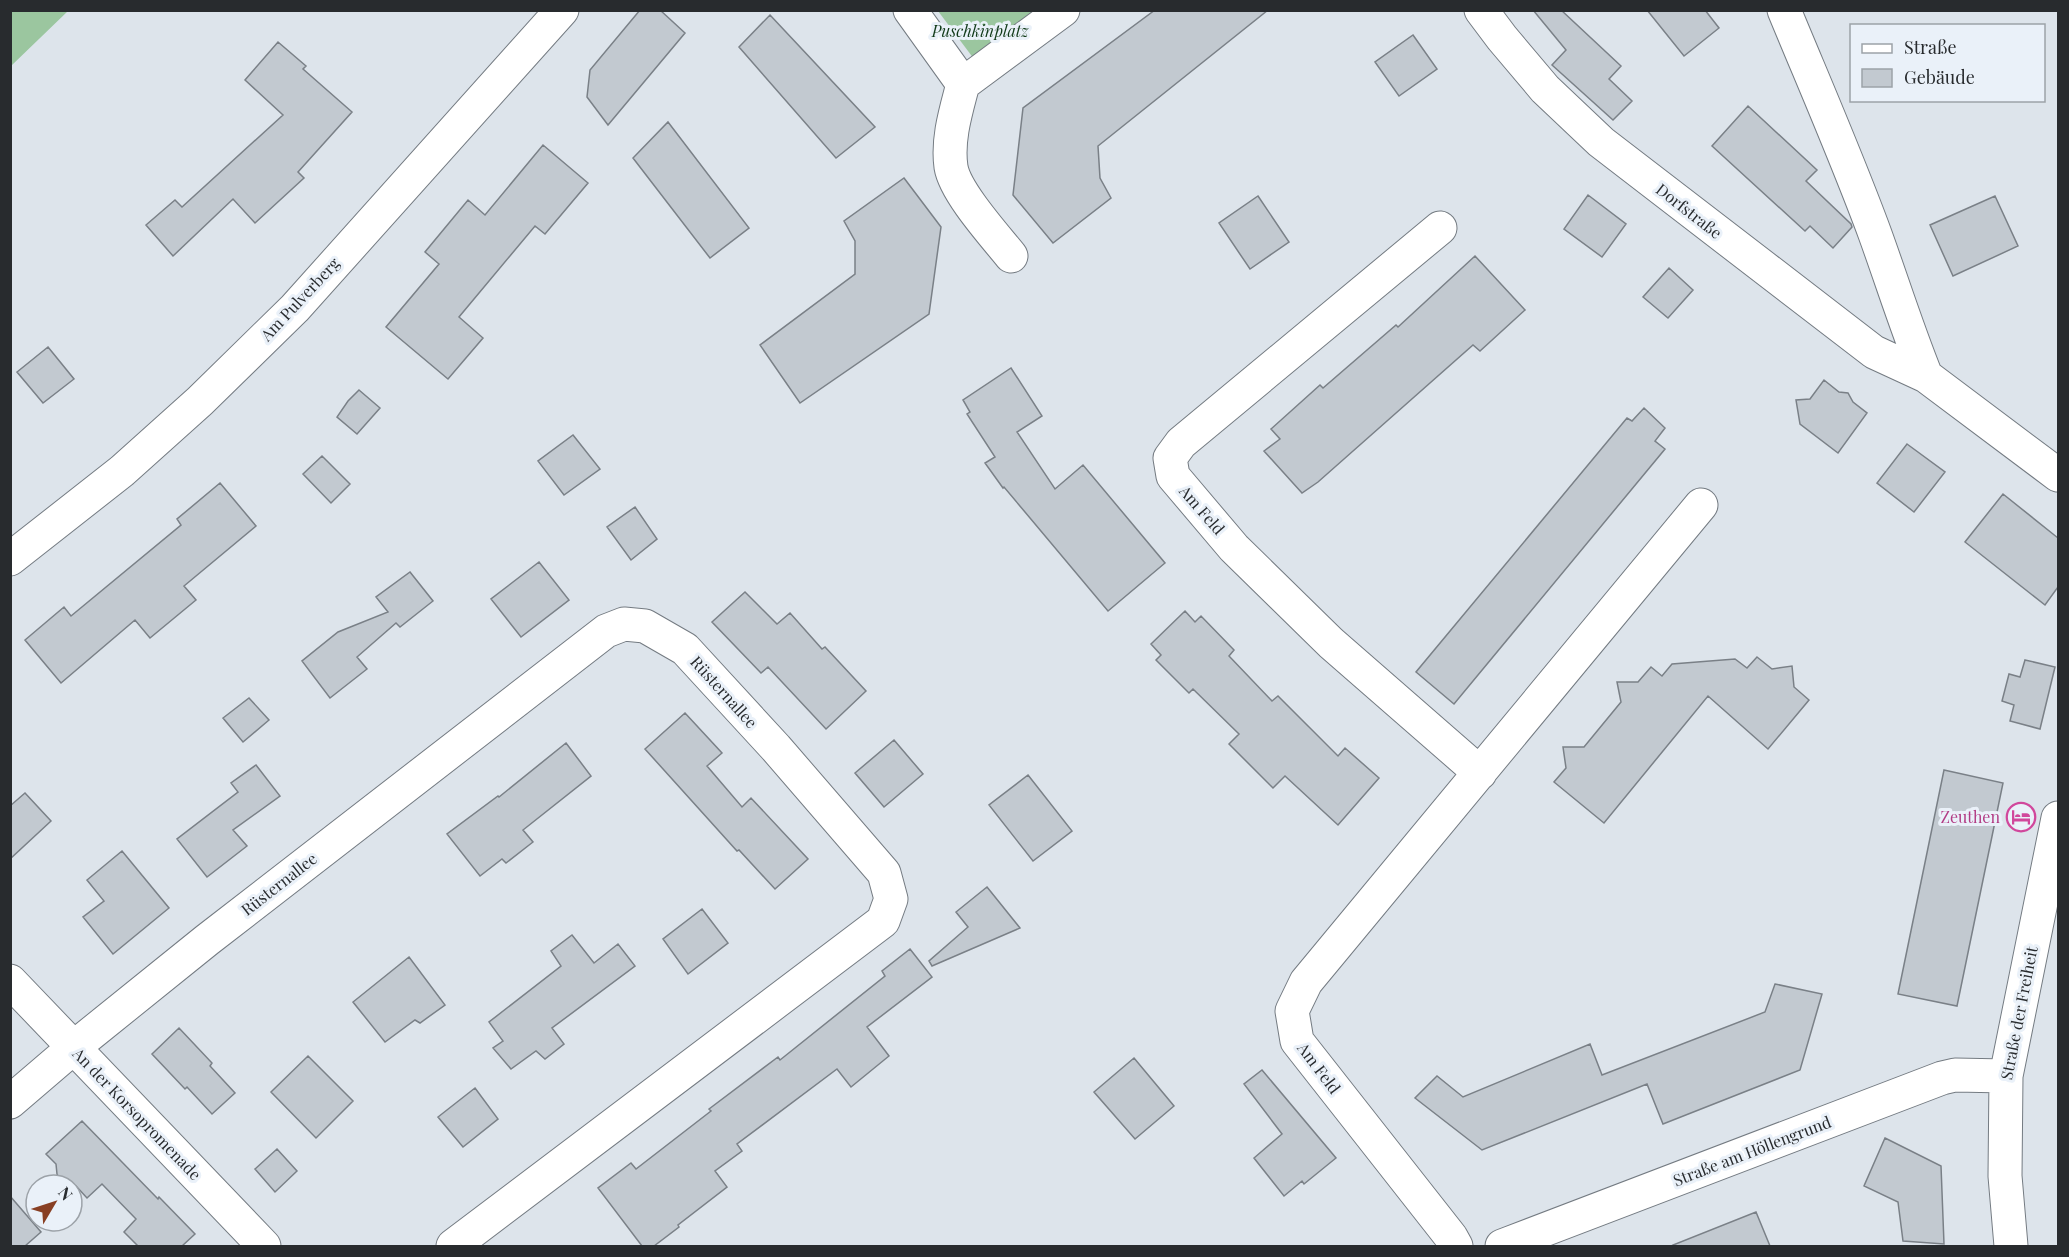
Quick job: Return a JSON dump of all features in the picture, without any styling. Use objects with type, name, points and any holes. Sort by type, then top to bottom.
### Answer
[{"type":"street","name":"Am Pulverberg","points":[[10,559],[122,471],[201,400],[295,308],[562,10]]},
{"type":"street","points":[[910,10],[963,84]]},
{"type":"street","points":[[1011,256],[959,187],[951,168],[951,130],[963,84],[1063,10]]},
{"type":"street","name":"Dorfstraße","points":[[1481,10],[1545,89],[1601,142],[1874,352],[1926,376],[2058,475]]},
{"type":"street","points":[[1784,10],[1875,233],[1906,326],[1926,376]]},
{"type":"street","name":"Am Feld","points":[[1440,228],[1181,443],[1170,458],[1173,476],[1234,548],[1331,643],[1480,773]]},
{"type":"street","name":"Am Feld","points":[[1456,1246],[1297,1041],[1292,1011],[1306,982],[1701,505]]},
{"type":"street","name":"Rüsternallee","points":[[10,1102],[207,940],[606,631],[624,624],[645,626],[685,649],[776,748],[884,873],[891,899],[884,921],[453,1246]]},
{"type":"street","name":"Straße der Freiheit","points":[[2011,1246],[2005,1176],[2006,1076],[2058,818]]},
{"type":"street","name":"An der Korsopromenade","points":[[10,981],[264,1246]]},
{"type":"street","name":"Straße am Höllengrund","points":[[1502,1246],[1942,1078],[1955,1075],[2006,1076]]},
{"type":"green space","points":[[11,10],[68,10],[68,11],[11,66]]},
{"type":"green space","name":"Puschkinplatz","points":[[938,11],[1043,11],[974,59]]},
{"type":"building","points":[[640,10],[660,10],[685,33],[608,125],[587,97],[590,70]]},
{"type":"building","points":[[1155,10],[1268,10],[1098,146],[1100,178],[1111,198],[1053,243],[1013,195],[1023,108]]},
{"type":"building","points":[[1533,10],[1561,10],[1621,66],[1609,79],[1632,101],[1613,120],[1552,65],[1566,50]]},
{"type":"building","points":[[1647,10],[1705,10],[1719,28],[1684,56]]},
{"type":"building","points":[[770,15],[875,127],[836,158],[739,47]]},
{"type":"building","points":[[1413,35],[1437,69],[1399,96],[1375,62]]},
{"type":"building","points":[[278,42],[306,66],[303,69],[352,112],[298,172],[304,178],[255,223],[233,199],[173,256],[146,225],[175,200],[182,207],[283,115],[245,80]]},
{"type":"building","points":[[1748,106],[1817,170],[1806,181],[1851,224],[1852,227],[1833,248],[1810,226],[1805,231],[1712,146]]},
{"type":"building","points":[[668,122],[749,228],[710,258],[633,158]]},
{"type":"building","points":[[543,145],[588,183],[545,234],[535,226],[459,317],[483,338],[448,379],[386,327],[439,264],[425,252],[468,200],[485,215]]},
{"type":"building","points":[[904,178],[941,227],[929,314],[800,403],[760,345],[855,274],[855,241],[844,221]]},
{"type":"building","points":[[1588,195],[1626,224],[1602,257],[1564,229]]},
{"type":"building","points":[[1258,196],[1289,242],[1250,269],[1219,223]]},
{"type":"building","points":[[1995,196],[2018,246],[1953,276],[1930,225]]},
{"type":"building","points":[[1475,256],[1525,310],[1480,351],[1473,345],[1318,482],[1302,493],[1264,451],[1280,439],[1271,429],[1320,385],[1323,388],[1396,325],[1398,327]]},
{"type":"building","points":[[1669,268],[1693,290],[1668,318],[1643,297]]},
{"type":"building","points":[[48,347],[74,379],[43,403],[17,372]]},
{"type":"building","points":[[1011,368],[1042,416],[1017,432],[1055,489],[1083,465],[1165,563],[1108,611],[1003,488],[985,463],[995,457],[967,414],[970,412],[963,400]]},
{"type":"building","points":[[1824,380],[1839,392],[1848,393],[1853,402],[1867,413],[1838,453],[1800,424],[1796,400],[1810,399]]},
{"type":"building","points":[[359,390],[380,408],[357,434],[337,417]]},
{"type":"building","points":[[1644,408],[1665,428],[1655,441],[1665,449],[1454,704],[1416,672],[1627,418],[1632,421]]},
{"type":"building","points":[[573,435],[600,469],[564,495],[538,461]]},
{"type":"building","points":[[1907,444],[1945,472],[1914,512],[1877,483]]},
{"type":"building","points":[[322,456],[350,484],[331,503],[303,474]]},
{"type":"building","points":[[220,483],[256,526],[184,586],[196,600],[150,638],[135,620],[61,683],[25,640],[64,607],[71,616],[181,525],[177,519]]},
{"type":"building","points":[[2003,494],[2058,538],[2058,587],[2045,605],[1965,542]]},
{"type":"building","points":[[635,507],[657,539],[631,560],[607,527]]},
{"type":"building","points":[[539,562],[569,600],[521,637],[491,599]]},
{"type":"building","points":[[410,572],[433,601],[400,627],[396,623],[357,657],[367,669],[330,698],[302,661],[338,632],[388,612],[376,597]]},
{"type":"building","points":[[745,592],[777,624],[790,613],[822,649],[825,647],[866,691],[826,729],[768,667],[761,673],[712,622]]},
{"type":"building","points":[[1185,611],[1195,622],[1201,616],[1234,650],[1229,656],[1272,701],[1278,696],[1338,756],[1345,748],[1379,778],[1338,825],[1285,776],[1273,788],[1229,744],[1239,734],[1193,689],[1189,693],[1156,660],[1161,655],[1151,644]]},
{"type":"building","points":[[1757,657],[1772,669],[1792,666],[1794,687],[1809,700],[1768,749],[1708,696],[1604,823],[1554,782],[1566,768],[1563,747],[1584,747],[1621,702],[1617,682],[1638,682],[1651,667],[1662,676],[1672,664],[1735,659],[1747,668]]},
{"type":"building","points":[[2025,660],[2055,667],[2040,729],[2010,721],[2014,705],[2002,701],[2009,674],[2020,677]]},
{"type":"building","points":[[249,698],[269,720],[243,742],[223,718]]},
{"type":"building","points":[[685,713],[722,753],[707,766],[742,807],[751,798],[808,859],[775,889],[739,850],[737,851],[645,749]]},
{"type":"building","points":[[894,740],[923,774],[884,807],[855,773]]},
{"type":"building","points":[[566,743],[591,776],[523,830],[533,842],[506,863],[502,859],[480,876],[447,834],[499,797]]},
{"type":"building","points":[[256,765],[280,796],[233,830],[247,846],[207,877],[177,839],[238,792],[231,783]]},
{"type":"building","points":[[1944,770],[2003,783],[1957,1006],[1898,994]]},
{"type":"building","points":[[1028,775],[1072,831],[1033,861],[989,805]]},
{"type":"building","points":[[25,793],[51,821],[10,859],[10,806]]},
{"type":"building","points":[[122,851],[169,908],[113,954],[83,917],[104,901],[87,880]]},
{"type":"building","points":[[987,887],[1020,928],[932,966],[929,961],[968,927],[956,912]]},
{"type":"building","points":[[702,909],[728,943],[688,974],[663,939]]},
{"type":"building","points":[[572,935],[594,963],[618,944],[635,966],[552,1028],[564,1044],[545,1059],[536,1051],[511,1069],[493,1048],[503,1041],[489,1022],[561,966],[551,951]]},
{"type":"building","points":[[910,949],[932,977],[867,1027],[889,1056],[851,1087],[837,1069],[737,1144],[742,1151],[715,1171],[727,1187],[654,1246],[642,1246],[598,1188],[631,1163],[636,1169],[711,1111],[709,1109],[778,1057],[780,1060],[885,976],[882,971]]},
{"type":"building","points":[[409,957],[445,1005],[420,1023],[415,1020],[385,1042],[353,1002]]},
{"type":"building","points":[[1775,984],[1822,994],[1800,1070],[1663,1124],[1647,1084],[1482,1150],[1415,1098],[1437,1076],[1463,1097],[1590,1044],[1602,1075],[1765,1012]]},
{"type":"building","points":[[179,1028],[212,1063],[210,1066],[235,1093],[212,1114],[152,1054]]},
{"type":"building","points":[[308,1056],[353,1101],[316,1138],[271,1092]]},
{"type":"building","points":[[1134,1058],[1174,1106],[1135,1139],[1094,1092]]},
{"type":"building","points":[[1262,1070],[1336,1158],[1304,1184],[1302,1181],[1284,1196],[1254,1158],[1282,1134],[1244,1084]]},
{"type":"building","points":[[475,1088],[498,1119],[463,1147],[438,1117]]},
{"type":"building","points":[[82,1121],[195,1234],[182,1246],[138,1246],[124,1232],[136,1219],[102,1184],[87,1198],[84,1195],[84,1173],[57,1173],[56,1164],[46,1154]]},
{"type":"building","points":[[1885,1138],[1941,1166],[1944,1244],[1903,1241],[1898,1202],[1864,1186]]},
{"type":"building","points":[[277,1149],[297,1171],[275,1192],[255,1169]]},
{"type":"building","points":[[10,1196],[24,1212],[24,1233],[40,1233],[25,1246],[10,1246]]},
{"type":"building","points":[[1756,1212],[1770,1246],[1673,1245]]},
{"type":"place","name":"Zeuthen","points":[[2021,817]]}]
